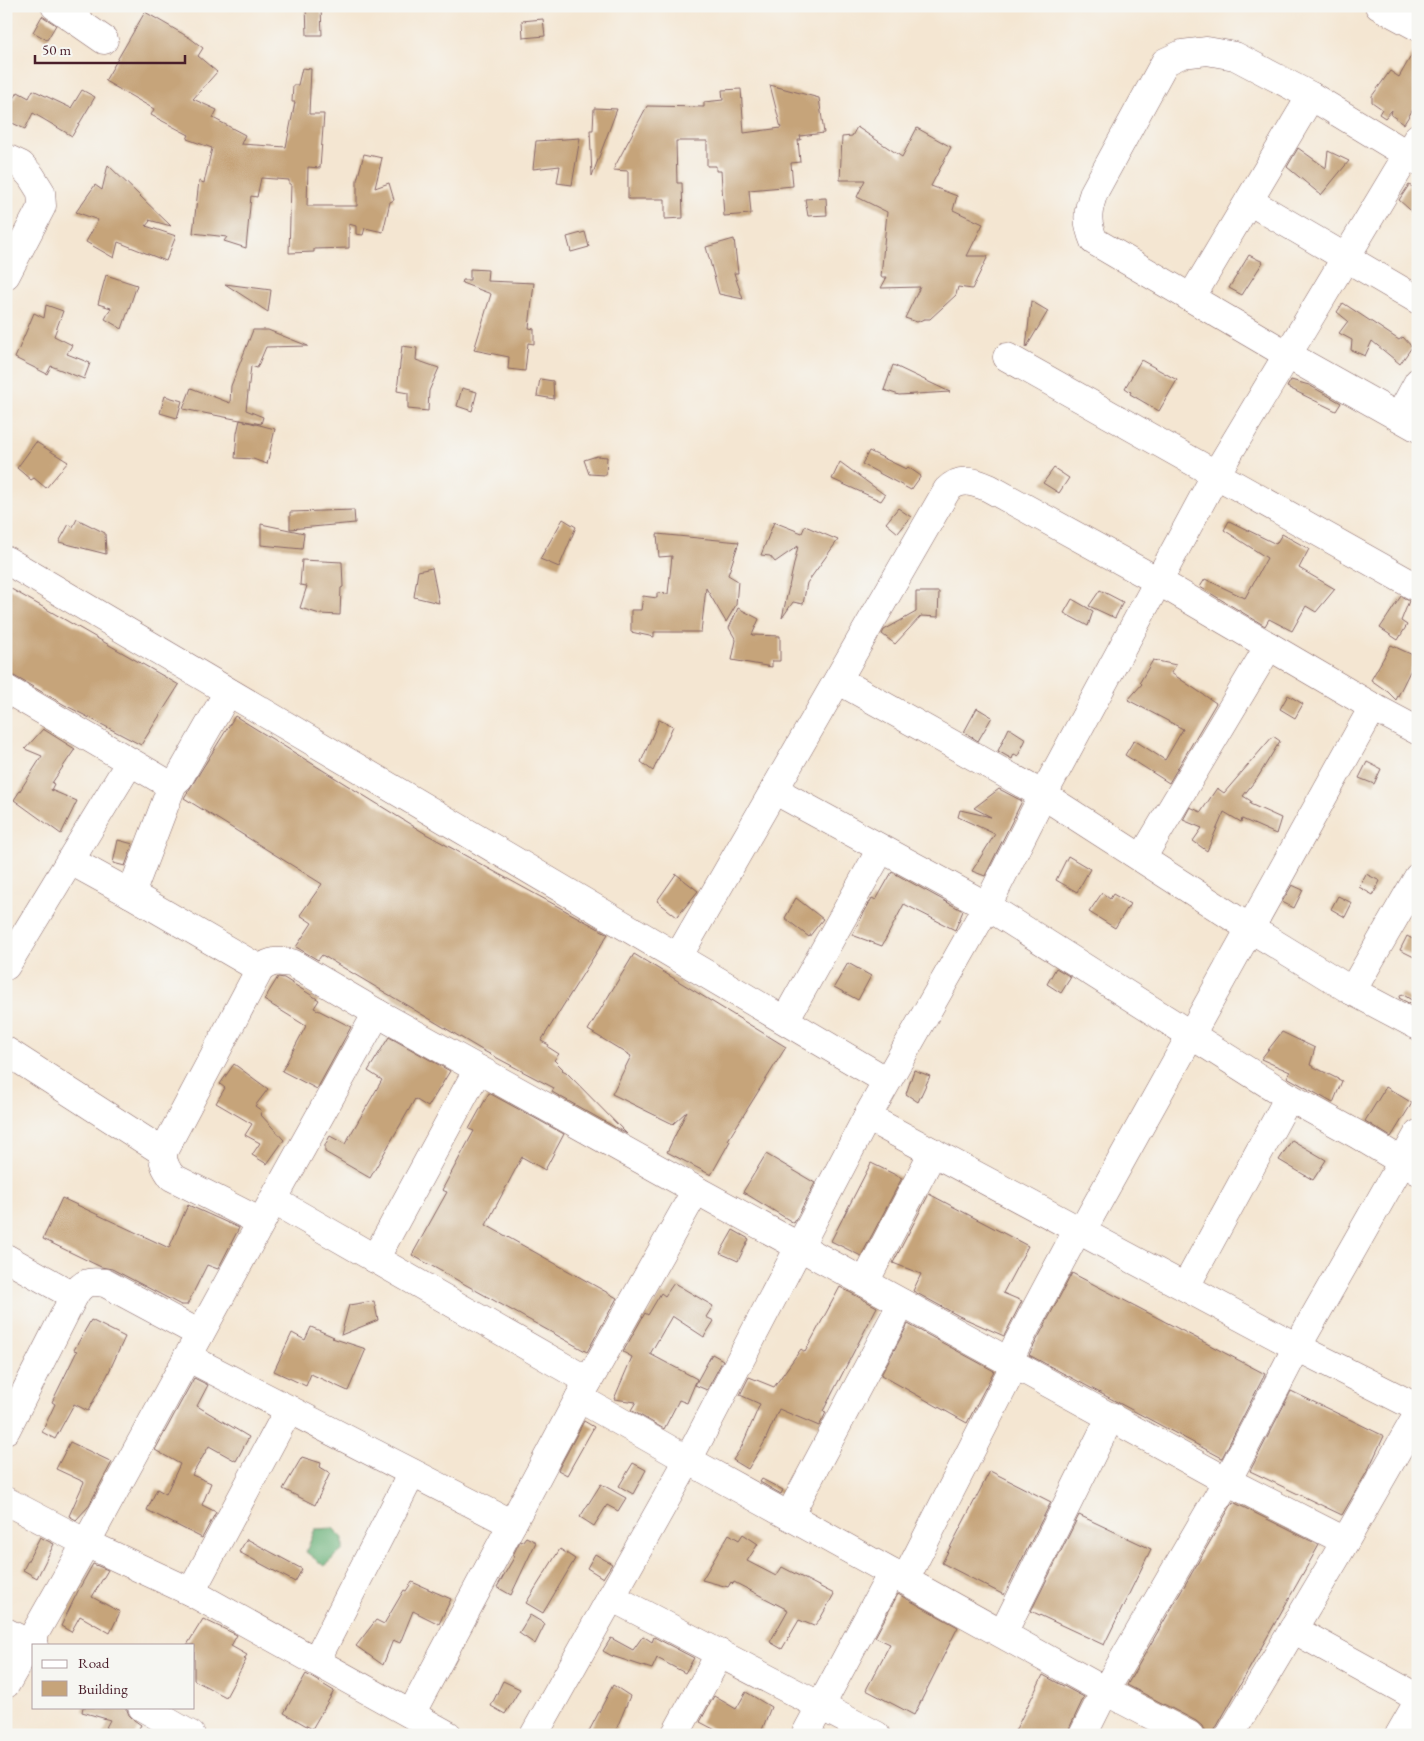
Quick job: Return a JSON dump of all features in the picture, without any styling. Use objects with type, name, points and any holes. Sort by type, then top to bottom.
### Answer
[{"type":"street","points":[[55,6],[104,40]]},
{"type":"street","points":[[1379,6],[1418,27]]},
{"type":"street","points":[[534,1735],[688,1460],[867,1117],[987,906],[1043,795],[1216,474],[1288,355],[1345,258],[1414,151],[1234,56],[1208,51],[1182,54],[1166,62],[1094,192],[1088,209],[1088,227],[1094,241],[1288,355],[1408,422],[1418,382]]},
{"type":"street","points":[[1191,298],[1311,96]]},
{"type":"street","points":[[6,158],[21,166],[31,176],[41,192],[42,206],[6,275]]},
{"type":"street","points":[[1249,201],[1418,300]]},
{"type":"street","points":[[1007,357],[1418,588]]},
{"type":"street","points":[[678,957],[947,490],[953,484],[963,481],[976,482],[989,488],[1158,582],[1373,707],[1418,731]]},
{"type":"street","points":[[6,560],[887,1081]]},
{"type":"street","points":[[1142,858],[1269,646]]},
{"type":"street","points":[[838,680],[1043,795],[1352,992],[1418,1026]]},
{"type":"street","points":[[6,689],[130,762],[166,782],[173,783]]},
{"type":"street","points":[[131,894],[173,783],[180,778],[228,692]]},
{"type":"street","points":[[804,1735],[899,1576],[1080,1230],[1192,1037],[1373,707]]},
{"type":"street","points":[[6,966],[130,762]]},
{"type":"street","points":[[774,790],[987,906],[1289,1097],[1358,1135],[1410,1167]]},
{"type":"street","points":[[785,1020],[881,849]]},
{"type":"street","points":[[71,861],[260,968]]},
{"type":"street","points":[[1352,992],[1418,877]]},
{"type":"street","points":[[1189,1735],[1105,1691],[688,1460],[584,1390],[375,1259],[267,1211],[172,1177],[166,1170],[162,1159],[163,1152],[260,968],[268,962],[278,960],[292,963],[377,1013],[798,1246],[1227,1481],[1345,1541]]},
{"type":"street","points":[[6,1684],[23,1640],[86,1543],[377,1013]]},
{"type":"street","points":[[6,1050],[163,1152]]},
{"type":"street","points":[[375,1259],[478,1069]]},
{"type":"street","points":[[1186,1286],[1289,1097]]},
{"type":"street","points":[[867,1117],[1297,1347],[1418,1408]]},
{"type":"street","points":[[1083,1735],[1105,1691],[1227,1481],[1297,1347],[1410,1167],[1418,1134]]},
{"type":"street","points":[[865,1282],[933,1152]]},
{"type":"street","points":[[411,1714],[584,1390],[696,1190]]},
{"type":"street","points":[[6,1258],[74,1296]]},
{"type":"street","points":[[6,1430],[79,1287],[90,1281],[105,1283],[193,1346],[289,1410],[512,1524]]},
{"type":"street","points":[[790,1516],[902,1303]]},
{"type":"street","points":[[191,1592],[289,1410]]},
{"type":"street","points":[[1230,1735],[1418,1414]]},
{"type":"street","points":[[1003,1634],[1111,1416]]},
{"type":"street","points":[[316,1661],[412,1473]]},
{"type":"street","points":[[6,1501],[86,1543],[191,1592],[448,1735]]},
{"type":"street","points":[[611,1597],[876,1735]]},
{"type":"street","points":[[1293,1629],[1418,1698]]},
{"type":"street","points":[[675,1735],[720,1654]]},
{"type":"street","points":[[1399,1735],[1418,1702]]},
{"type":"street","points":[[144,1708],[191,1735]]},
{"type":"green space","points":[[333,1528],[343,1538],[343,1550],[324,1566],[306,1552],[315,1529]]},
{"type":"building","points":[[306,6],[321,6],[322,35],[307,35]]},
{"type":"building","points":[[145,12],[190,38],[203,48],[198,56],[217,72],[193,99],[217,110],[213,118],[245,135],[241,144],[286,147],[295,102],[292,102],[293,85],[298,85],[302,68],[311,69],[309,114],[324,114],[320,168],[308,167],[307,206],[357,206],[357,180],[364,154],[382,158],[375,188],[389,183],[394,200],[390,202],[383,232],[365,228],[363,235],[356,234],[356,226],[349,224],[349,248],[314,249],[314,252],[289,253],[291,184],[289,184],[289,180],[261,178],[257,197],[251,196],[246,248],[224,241],[227,237],[193,233],[199,181],[204,183],[212,148],[187,139],[189,135],[151,115],[154,109],[105,81]]},
{"type":"building","points":[[42,16],[56,25],[47,40],[33,32]]},
{"type":"building","points":[[543,19],[545,36],[523,38],[522,21]]},
{"type":"building","points":[[1418,44],[1418,101],[1404,124],[1391,115],[1392,110],[1385,118],[1379,114],[1382,109],[1372,102],[1372,96],[1390,71],[1399,77]]},
{"type":"building","points":[[770,85],[819,98],[824,133],[800,136],[801,140],[798,140],[800,162],[791,163],[793,186],[749,190],[751,214],[724,216],[721,171],[716,171],[716,166],[707,166],[707,141],[676,141],[677,183],[682,183],[683,218],[665,219],[665,199],[628,199],[628,171],[613,170],[647,106],[704,107],[704,102],[723,100],[722,90],[741,89],[744,133],[781,128]]},
{"type":"building","points":[[33,90],[71,108],[82,90],[95,97],[72,136],[33,113],[25,129],[6,120],[6,94],[14,99],[18,92],[29,98]]},
{"type":"building","points":[[594,108],[617,109],[592,176],[590,130],[593,130]]},
{"type":"building","points":[[857,127],[902,157],[917,128],[951,147],[931,186],[957,196],[953,210],[983,224],[967,256],[988,256],[972,289],[958,287],[956,295],[930,319],[917,322],[905,318],[920,287],[881,288],[887,277],[881,277],[887,212],[857,197],[865,180],[840,180],[842,137],[852,136]]},
{"type":"building","points":[[580,138],[572,185],[557,183],[560,166],[533,169],[536,141]]},
{"type":"building","points":[[1298,148],[1326,168],[1328,151],[1349,161],[1321,195],[1287,167]]},
{"type":"building","points":[[108,165],[171,226],[149,220],[146,226],[176,236],[166,261],[118,242],[114,258],[86,242],[98,220],[76,212],[95,185],[102,190]]},
{"type":"building","points":[[1409,185],[1418,190],[1418,217],[1399,200]]},
{"type":"building","points":[[826,198],[827,215],[808,216],[805,199]]},
{"type":"building","points":[[585,232],[589,247],[571,252],[567,237]]},
{"type":"building","points":[[734,239],[738,273],[734,273],[743,299],[719,294],[706,247]]},
{"type":"building","points":[[1249,255],[1263,262],[1242,295],[1229,288]]},
{"type":"building","points":[[470,269],[488,270],[487,281],[534,283],[529,328],[534,329],[534,344],[528,343],[525,371],[508,369],[509,357],[474,350],[491,294],[462,283],[463,280],[470,280]]},
{"type":"building","points":[[106,275],[137,285],[122,329],[105,319],[111,308],[98,304]]},
{"type":"building","points":[[225,284],[271,290],[268,312]]},
{"type":"building","points":[[1031,301],[1048,311],[1026,348]]},
{"type":"building","points":[[1343,303],[1399,340],[1403,337],[1412,347],[1400,364],[1372,341],[1365,356],[1351,350],[1352,340],[1339,333],[1348,321],[1337,312]]},
{"type":"building","points":[[46,305],[63,311],[54,336],[72,345],[67,354],[90,363],[84,379],[51,366],[47,374],[15,358],[34,313],[44,318]]},
{"type":"building","points":[[253,330],[268,330],[308,346],[266,347],[257,368],[251,366],[246,410],[263,417],[261,424],[183,409],[191,388],[230,403],[231,386]]},
{"type":"building","points":[[402,346],[417,348],[416,360],[439,368],[429,391],[428,411],[408,409],[408,393],[397,391]]},
{"type":"building","points":[[1141,360],[1177,380],[1159,411],[1130,394],[1131,392],[1125,388]]},
{"type":"building","points":[[893,365],[950,392],[899,395],[884,390]]},
{"type":"building","points":[[540,379],[553,381],[554,399],[537,396]]},
{"type":"building","points":[[1291,380],[1309,385],[1341,403],[1336,411],[1287,387]]},
{"type":"building","points":[[462,388],[477,392],[472,411],[457,406]]},
{"type":"building","points":[[165,396],[182,401],[177,418],[160,413]]},
{"type":"building","points":[[240,420],[275,429],[267,464],[253,459],[235,458]]},
{"type":"building","points":[[36,442],[68,462],[46,488],[34,478],[31,480],[17,468]]},
{"type":"building","points":[[869,451],[906,469],[908,467],[921,476],[911,490],[862,464]]},
{"type":"building","points":[[597,456],[607,457],[606,475],[589,474],[584,460]]},
{"type":"building","points":[[840,462],[885,495],[881,501],[832,479]]},
{"type":"building","points":[[1054,468],[1069,478],[1059,493],[1043,483]]},
{"type":"building","points":[[898,508],[911,517],[898,533],[886,523]]},
{"type":"building","points":[[354,510],[355,523],[290,529],[290,512]]},
{"type":"building","points":[[77,519],[105,533],[106,554],[59,542],[69,524],[73,527]]},
{"type":"building","points":[[563,519],[576,527],[559,567],[540,559]]},
{"type":"building","points":[[1229,521],[1276,544],[1282,534],[1309,549],[1299,568],[1335,589],[1316,612],[1306,606],[1292,631],[1269,619],[1265,626],[1200,587],[1205,579],[1245,598],[1267,558],[1224,530]]},
{"type":"building","points":[[774,522],[802,533],[805,526],[838,540],[807,583],[803,604],[793,602],[782,618],[798,546],[775,562],[770,556],[761,555]]},
{"type":"building","points":[[261,524],[304,533],[302,549],[261,545]]},
{"type":"building","points":[[657,534],[739,542],[728,575],[738,581],[736,605],[726,622],[706,588],[701,632],[654,632],[654,637],[631,632],[631,610],[641,610],[643,596],[657,598],[657,593],[668,594],[672,556],[659,557]]},
{"type":"building","points":[[302,560],[342,562],[343,587],[341,588],[340,615],[320,614],[300,608],[307,586],[300,585]]},
{"type":"building","points":[[432,568],[439,603],[414,597],[418,571]]},
{"type":"building","points":[[6,586],[179,685],[141,745],[6,673]]},
{"type":"building","points":[[1100,590],[1123,602],[1115,618],[1089,606]]},
{"type":"building","points":[[916,592],[939,592],[938,617],[921,616],[895,644],[882,634],[884,630],[916,612]]},
{"type":"building","points":[[1401,596],[1409,601],[1401,621],[1407,625],[1398,640],[1380,628]]},
{"type":"building","points":[[1072,599],[1093,611],[1088,626],[1064,613]]},
{"type":"building","points":[[738,608],[759,619],[752,635],[780,636],[780,661],[772,661],[772,667],[732,660],[736,640],[729,628]]},
{"type":"building","points":[[1391,645],[1417,657],[1396,700],[1371,680]]},
{"type":"building","points":[[1153,660],[1176,665],[1171,673],[1216,703],[1169,783],[1125,755],[1134,740],[1165,760],[1183,729],[1128,700],[1142,684],[1140,682]]},
{"type":"building","points":[[1288,695],[1303,704],[1295,718],[1280,709]]},
{"type":"building","points":[[977,708],[992,717],[978,741],[964,732]]},
{"type":"building","points":[[235,716],[426,834],[608,934],[541,1041],[559,1054],[554,1060],[562,1070],[627,1134],[552,1092],[554,1088],[482,1050],[322,955],[318,960],[296,947],[312,923],[300,915],[322,884],[184,798]]},
{"type":"building","points":[[659,720],[673,726],[653,771],[641,762]]},
{"type":"building","points":[[1009,728],[1026,739],[1018,756],[1014,754],[1012,759],[998,751]]},
{"type":"building","points":[[43,729],[75,749],[52,783],[54,784],[51,790],[77,801],[61,834],[14,800],[42,756],[25,749]]},
{"type":"building","points":[[1273,736],[1280,741],[1258,777],[1243,796],[1251,801],[1250,804],[1281,818],[1276,834],[1242,819],[1241,822],[1224,812],[1207,851],[1193,841],[1202,828],[1183,820],[1190,807],[1201,812],[1217,788],[1224,793]]},
{"type":"building","points":[[1367,762],[1381,769],[1374,784],[1359,778]]},
{"type":"building","points":[[999,789],[1022,801],[985,876],[972,871],[995,834],[958,817],[960,810],[991,817],[974,808]]},
{"type":"building","points":[[118,840],[133,844],[125,866],[113,863]]},
{"type":"building","points":[[1068,856],[1090,869],[1077,892],[1056,880]]},
{"type":"building","points":[[892,872],[963,911],[955,930],[904,904],[882,946],[852,935],[872,898],[876,900]]},
{"type":"building","points":[[676,874],[698,891],[677,917],[657,901]]},
{"type":"building","points":[[1366,874],[1380,881],[1373,895],[1359,887]]},
{"type":"building","points":[[1292,885],[1303,890],[1294,908],[1282,902]]},
{"type":"building","points":[[1102,893],[1110,899],[1113,894],[1130,904],[1115,928],[1089,912]]},
{"type":"building","points":[[1338,896],[1352,903],[1345,917],[1331,909]]},
{"type":"building","points":[[796,898],[823,919],[809,937],[785,918]]},
{"type":"building","points":[[1407,936],[1418,942],[1418,959],[1400,950]]},
{"type":"building","points":[[634,954],[786,1047],[728,1140],[730,1141],[711,1175],[667,1152],[687,1111],[673,1124],[612,1094],[631,1056],[588,1030]]},
{"type":"building","points":[[848,963],[871,976],[858,1000],[834,987]]},
{"type":"building","points":[[1056,968],[1071,977],[1061,993],[1047,984]]},
{"type":"building","points":[[278,977],[284,978],[319,1000],[314,1008],[351,1027],[317,1089],[282,1071],[306,1026],[264,1000]]},
{"type":"building","points":[[1402,994],[1418,1004],[1418,1008],[1399,998]]},
{"type":"building","points":[[1282,1032],[1315,1048],[1310,1065],[1342,1081],[1333,1103],[1287,1077],[1290,1072],[1261,1059]]},
{"type":"building","points":[[389,1037],[450,1071],[428,1107],[415,1099],[370,1178],[325,1152],[325,1145],[330,1136],[345,1144],[382,1080],[368,1071]]},
{"type":"building","points":[[234,1064],[268,1089],[255,1106],[262,1111],[260,1114],[284,1140],[267,1164],[252,1155],[260,1143],[245,1135],[252,1124],[216,1103],[225,1088],[220,1084]]},
{"type":"building","points":[[914,1070],[930,1076],[918,1102],[906,1094]]},
{"type":"building","points":[[1386,1087],[1412,1103],[1391,1137],[1365,1121]]},
{"type":"building","points":[[489,1093],[564,1134],[545,1170],[522,1157],[486,1225],[617,1298],[587,1352],[412,1255],[447,1192],[442,1190],[474,1131],[469,1129]]},
{"type":"building","points":[[1292,1140],[1326,1160],[1313,1180],[1279,1160]]},
{"type":"building","points":[[766,1154],[815,1183],[794,1223],[743,1192]]},
{"type":"building","points":[[871,1163],[902,1178],[861,1256],[831,1241]]},
{"type":"building","points":[[929,1194],[1028,1246],[1003,1293],[1022,1301],[1004,1336],[959,1316],[913,1291],[921,1274],[893,1263]]},
{"type":"building","points":[[62,1198],[169,1248],[188,1205],[239,1228],[218,1269],[207,1265],[187,1305],[181,1305],[112,1269],[101,1267],[43,1239]]},
{"type":"building","points":[[733,1230],[749,1239],[738,1261],[720,1253]]},
{"type":"building","points":[[1072,1273],[1265,1374],[1222,1458],[1029,1355]]},
{"type":"building","points":[[674,1283],[713,1306],[706,1317],[714,1321],[704,1337],[672,1316],[650,1354],[697,1379],[687,1403],[679,1400],[664,1429],[631,1410],[636,1402],[614,1399],[632,1357],[623,1352],[645,1313],[648,1315],[661,1293],[665,1296]]},
{"type":"building","points":[[840,1287],[877,1307],[823,1411],[826,1412],[823,1419],[819,1426],[779,1409],[764,1443],[748,1469],[733,1460],[741,1448],[760,1404],[740,1395],[749,1377],[774,1387],[801,1349],[805,1352]]},
{"type":"building","points":[[374,1301],[378,1320],[341,1335],[349,1305]]},
{"type":"building","points":[[91,1320],[125,1337],[88,1411],[74,1404],[55,1439],[42,1432],[55,1404],[52,1402],[77,1351],[74,1350]]},
{"type":"building","points":[[908,1324],[994,1371],[967,1423],[881,1375]]},
{"type":"building","points":[[311,1327],[334,1337],[332,1338],[366,1349],[348,1391],[311,1374],[306,1386],[274,1371],[292,1333],[305,1340]]},
{"type":"building","points":[[712,1354],[723,1360],[707,1390],[695,1385]]},
{"type":"building","points":[[194,1378],[208,1385],[197,1406],[249,1437],[236,1461],[209,1446],[192,1475],[211,1483],[202,1505],[216,1512],[202,1538],[147,1510],[157,1489],[166,1494],[180,1464],[155,1450]]},
{"type":"building","points":[[1291,1391],[1384,1436],[1368,1470],[1342,1515],[1250,1471]]},
{"type":"building","points":[[584,1421],[594,1427],[567,1475],[558,1470]]},
{"type":"building","points":[[70,1442],[112,1462],[88,1507],[76,1520],[69,1516],[84,1482],[56,1469]]},
{"type":"building","points":[[302,1457],[321,1463],[320,1467],[330,1473],[315,1505],[283,1489]]},
{"type":"building","points":[[633,1463],[646,1470],[633,1494],[619,1486]]},
{"type":"building","points":[[990,1471],[1051,1502],[1004,1595],[942,1563]]},
{"type":"building","points":[[762,1479],[783,1490],[781,1494],[760,1482]]},
{"type":"building","points":[[601,1484],[626,1498],[618,1511],[607,1505],[594,1526],[580,1517]]},
{"type":"building","points":[[1233,1502],[1319,1545],[1212,1735],[1210,1735],[1196,1721],[1127,1685]]},
{"type":"building","points":[[1079,1515],[1151,1549],[1104,1645],[1031,1611]]},
{"type":"building","points":[[729,1534],[739,1540],[743,1534],[758,1544],[747,1561],[776,1576],[782,1567],[834,1594],[814,1626],[799,1620],[782,1649],[770,1642],[788,1610],[734,1582],[733,1584],[731,1582],[728,1587],[702,1580]]},
{"type":"building","points":[[40,1537],[54,1544],[37,1578],[23,1570]]},
{"type":"building","points":[[526,1537],[536,1542],[511,1595],[497,1587],[515,1556],[513,1555],[520,1541],[522,1542]]},
{"type":"building","points":[[247,1539],[302,1569],[295,1582],[239,1552]]},
{"type":"building","points":[[560,1549],[575,1559],[543,1613],[526,1603]]},
{"type":"building","points":[[595,1554],[612,1564],[603,1578],[587,1568]]},
{"type":"building","points":[[93,1564],[108,1570],[92,1597],[120,1612],[110,1633],[80,1616],[71,1632],[61,1626]]},
{"type":"building","points":[[412,1582],[451,1599],[439,1624],[413,1611],[400,1643],[393,1640],[383,1665],[356,1646],[376,1620],[384,1624],[404,1590],[406,1591]]},
{"type":"building","points":[[898,1594],[958,1627],[914,1715],[866,1690],[890,1644],[875,1637]]},
{"type":"building","points":[[530,1615],[545,1624],[535,1644],[519,1633]]},
{"type":"building","points":[[203,1619],[237,1635],[231,1646],[247,1655],[226,1697],[195,1681],[195,1644],[188,1644]]},
{"type":"building","points":[[643,1636],[652,1642],[654,1637],[694,1658],[685,1673],[657,1658],[652,1669],[612,1656],[603,1651],[611,1638],[633,1650]]},
{"type":"building","points":[[306,1674],[334,1691],[312,1729],[284,1713]]},
{"type":"building","points":[[1043,1675],[1084,1697],[1067,1735],[1013,1735]]},
{"type":"building","points":[[503,1681],[520,1689],[505,1714],[491,1706]]},
{"type":"building","points":[[613,1685],[630,1696],[614,1735],[587,1735]]},
{"type":"building","points":[[746,1692],[771,1707],[760,1735],[725,1735],[700,1722],[714,1696],[736,1709]]},
{"type":"building","points":[[83,1708],[124,1708],[129,1715],[141,1725],[135,1735],[102,1735],[110,1720],[82,1712]]}]
